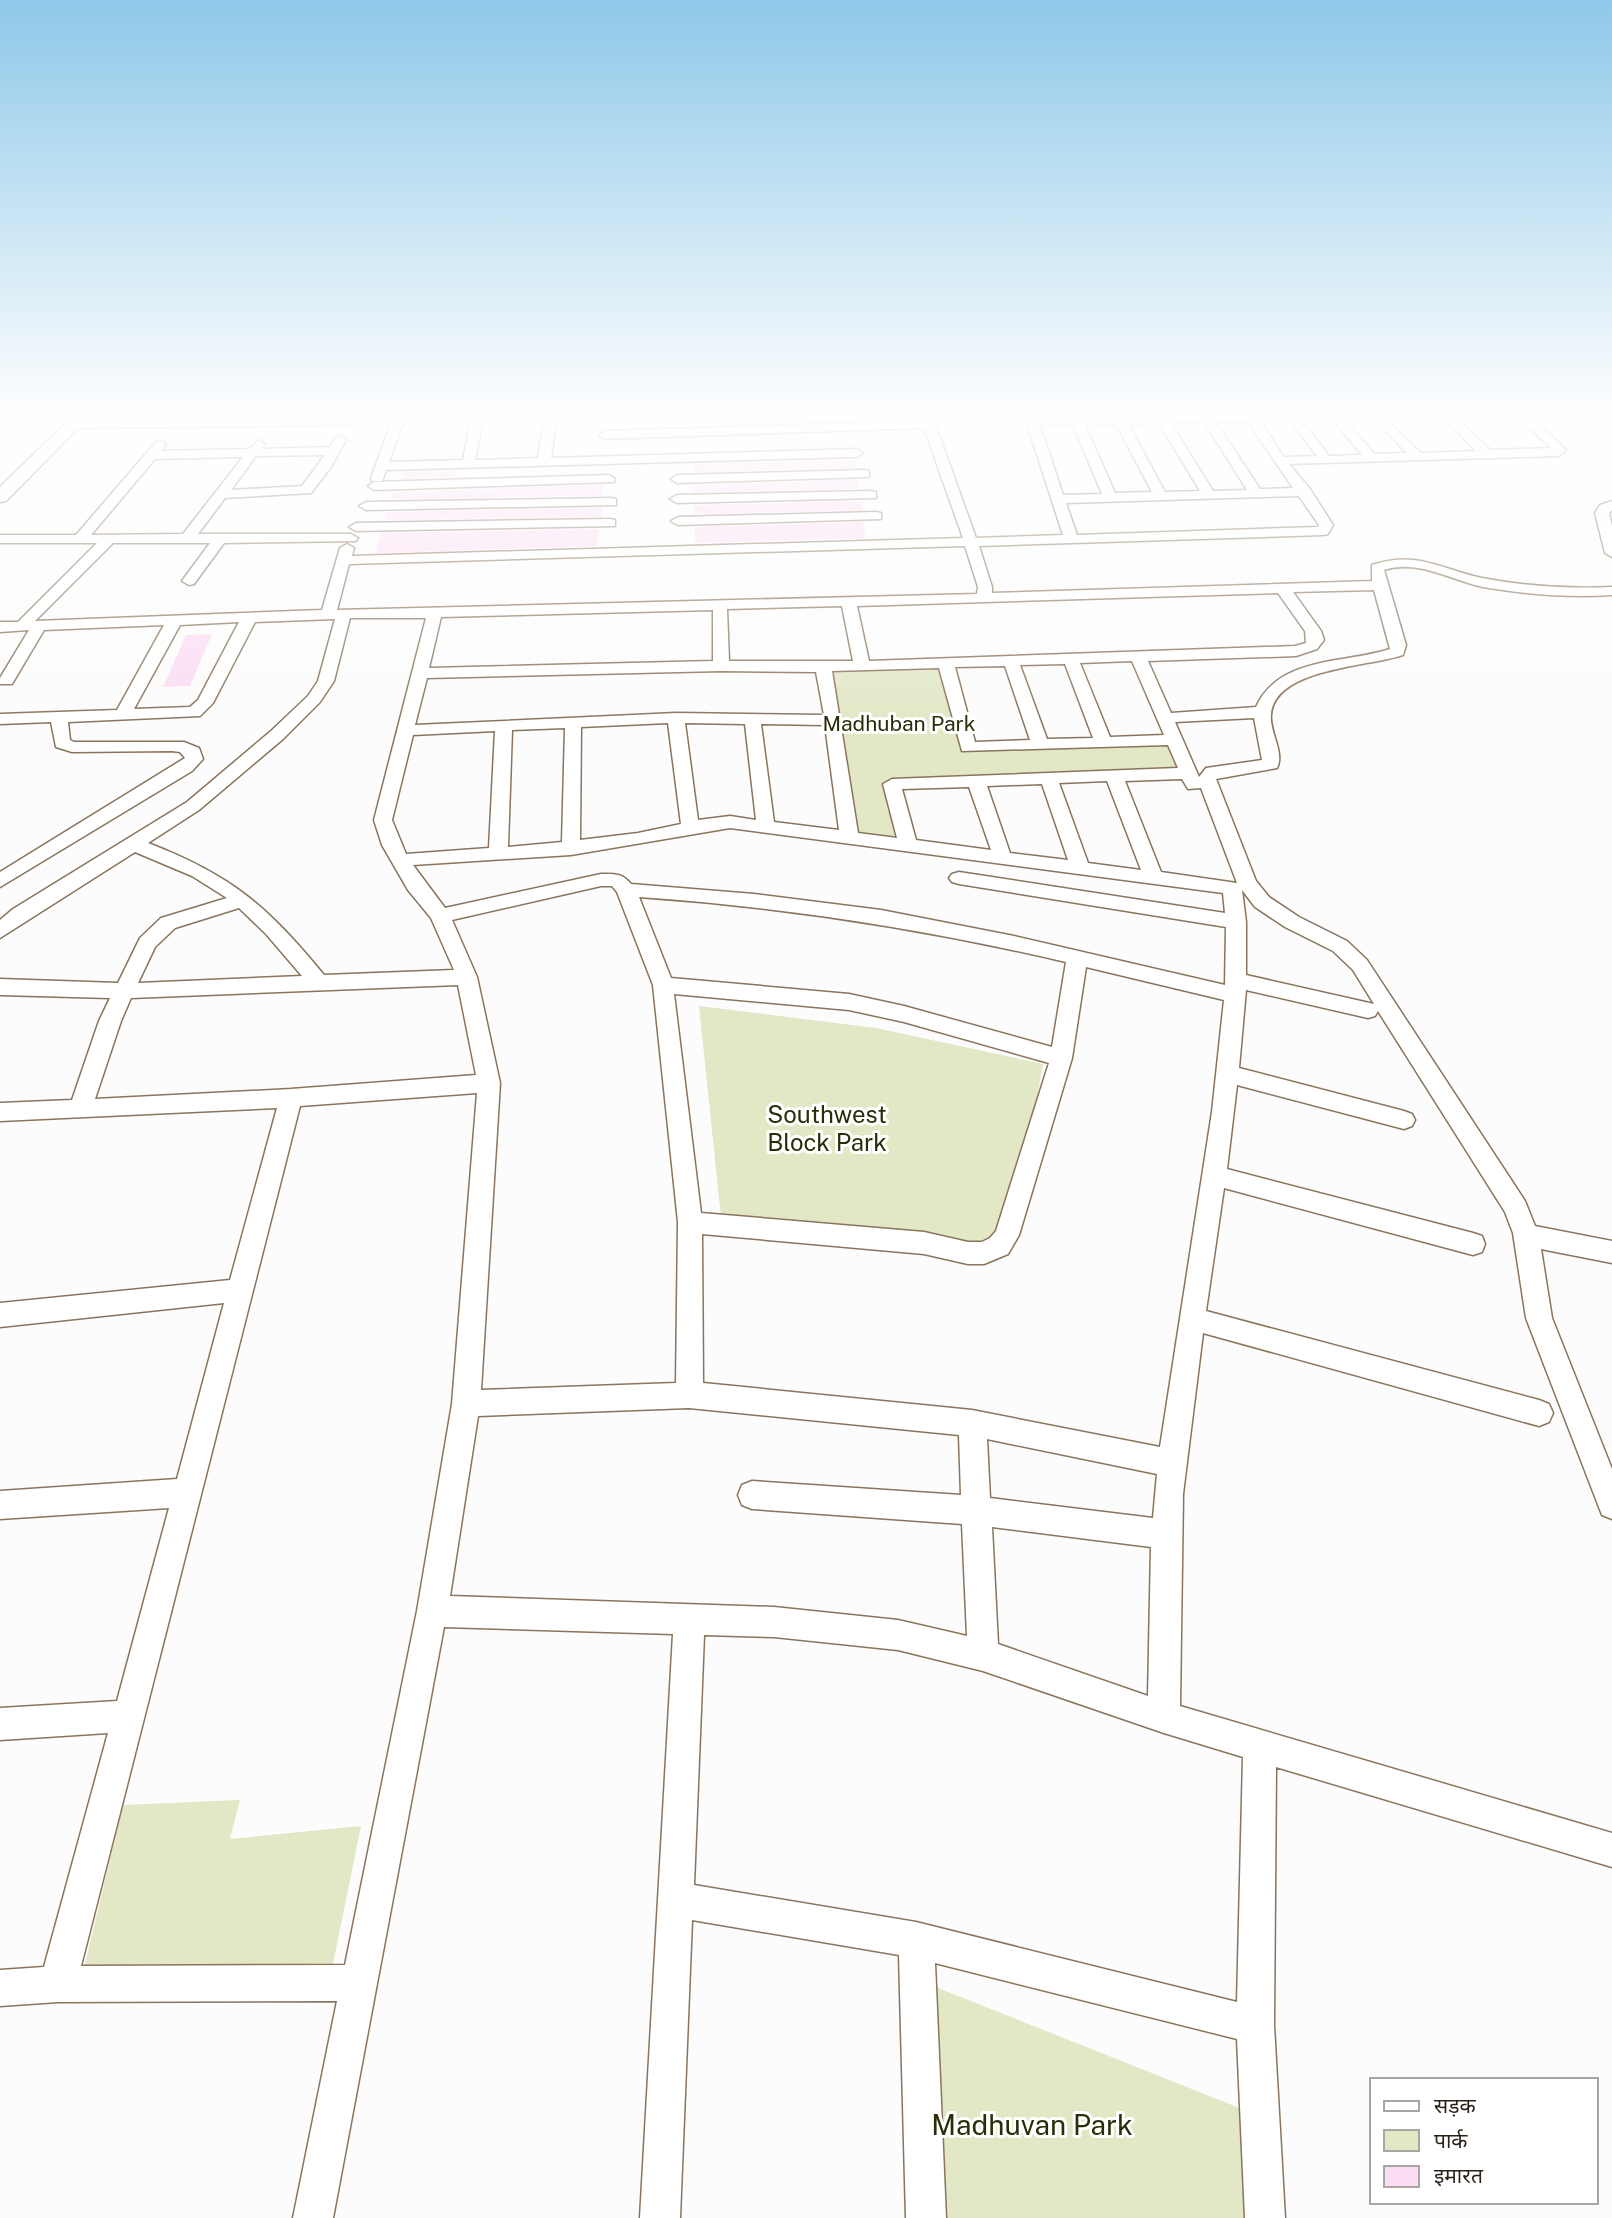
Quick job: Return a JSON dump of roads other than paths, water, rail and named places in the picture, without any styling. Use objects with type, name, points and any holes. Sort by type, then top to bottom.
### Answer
[{"type":"street","points":[[80,539],[98,519]]},
{"type":"street","points":[[187,538],[202,519]]},
{"type":"street","points":[[0,931],[36,904],[135,845],[222,784],[314,699],[330,672],[343,560],[360,519]]},
{"type":"street","points":[[609,552],[610,519]]},
{"type":"street","points":[[678,519],[678,548]]},
{"type":"street","points":[[678,522],[793,519]]},
{"type":"street","points":[[876,519],[881,543]]},
{"type":"street","points":[[963,519],[985,587],[984,598]]},
{"type":"street","points":[[1065,519],[1071,538]]},
{"type":"street","points":[[343,560],[1322,531],[1326,525],[1322,519]]},
{"type":"street","points":[[1603,519],[1612,552]]},
{"type":"street","points":[[0,539],[220,539],[610,523]]},
{"type":"street","points":[[6,681],[20,626],[109,539]]},
{"type":"street","points":[[189,581],[220,539]]},
{"type":"street","points":[[1612,591],[1575,592],[1485,582],[1465,578],[1438,567],[1404,563],[1377,568],[1398,645],[1397,652],[1368,662],[1287,677],[1276,687],[1263,712],[1271,764],[1212,772],[1207,778],[1247,883],[1262,902],[1292,922],[1340,946],[1360,965],[1516,1208],[1525,1235],[1539,1318],[1612,1506]]},
{"type":"street","points":[[20,626],[336,614],[720,607],[1381,585]]},
{"type":"street","points":[[421,673],[722,666],[862,666],[1296,651],[1312,646],[1315,640],[1313,631],[1283,589]]},
{"type":"street","points":[[849,603],[862,666]]},
{"type":"street","points":[[720,607],[722,666]]},
{"type":"street","points":[[313,2218],[432,1611],[466,1404],[489,1083],[467,977],[440,916],[415,885],[385,834],[383,820],[435,613]]},
{"type":"street","points":[[0,719],[186,713],[201,709],[249,618]]},
{"type":"street","points":[[122,716],[174,621]]},
{"type":"street","points":[[1138,656],[1189,773],[1232,888],[1236,922],[1236,988],[1229,1074],[1172,1463],[1167,1534],[1164,1717]]},
{"type":"street","points":[[1071,659],[1103,742]]},
{"type":"street","points":[[1011,661],[1040,744]]},
{"type":"street","points":[[946,663],[968,747],[1175,740]]},
{"type":"street","points":[[823,667],[849,838]]},
{"type":"street","points":[[1164,718],[1263,712]]},
{"type":"street","points":[[752,717],[766,827]]},
{"type":"street","points":[[0,881],[186,768],[194,759],[193,752],[184,747],[72,747],[62,743],[59,718]]},
{"type":"street","points":[[405,730],[676,718],[833,720]]},
{"type":"street","points":[[676,718],[690,827]]},
{"type":"street","points":[[571,849],[573,722]]},
{"type":"street","points":[[498,853],[504,724]]},
{"type":"street","points":[[908,846],[892,785],[1189,773]]},
{"type":"street","points":[[1114,776],[1154,879]]},
{"type":"street","points":[[1049,779],[1081,869]]},
{"type":"street","points":[[976,781],[1003,859]]},
{"type":"street","points":[[401,860],[571,849],[730,822],[1232,888]]},
{"type":"street","points":[[135,845],[202,874],[241,900],[295,952],[319,983]]},
{"type":"street","points":[[959,878],[1236,922]]},
{"type":"street","points":[[440,916],[601,880],[617,880],[626,890],[663,985],[690,1222],[689,1395]]},
{"type":"street","points":[[626,890],[737,898],[836,910],[1004,941],[1077,959],[1368,1010]]},
{"type":"street","points":[[79,1108],[95,1058],[147,943],[159,929],[183,917],[241,900]]},
{"type":"street","points":[[690,1222],[923,1242],[968,1253],[984,1253],[999,1247],[1007,1235],[1061,1058],[1077,959]]},
{"type":"street","points":[[0,988],[124,991],[467,977]]},
{"type":"street","points":[[663,985],[849,1002],[904,1014],[1061,1058]]},
{"type":"street","points":[[1229,1074],[1404,1119]]},
{"type":"street","points":[[0,1112],[291,1098],[489,1083]]},
{"type":"street","points":[[58,1984],[291,1098]]},
{"type":"street","points":[[1214,1175],[1473,1244]]},
{"type":"street","points":[[1525,1235],[1612,1252]]},
{"type":"street","points":[[0,1315],[242,1290]]},
{"type":"street","points":[[1194,1319],[1539,1413]]},
{"type":"street","points":[[466,1404],[689,1395],[972,1423],[1172,1463]]},
{"type":"street","points":[[972,1423],[983,1655]]},
{"type":"street","points":[[0,1505],[189,1492]]},
{"type":"street","points":[[752,1495],[977,1511],[1167,1534]]},
{"type":"street","points":[[432,1611],[689,1618],[839,1628],[898,1635],[983,1655],[1164,1717],[1612,1850]]},
{"type":"street","points":[[660,2218],[689,1618]]},
{"type":"street","points":[[0,1724],[129,1716]]},
{"type":"street","points":[[1261,1745],[1255,2025],[1265,2218]]},
{"type":"street","points":[[675,1899],[916,1940],[1255,2025]]},
{"type":"street","points":[[916,1940],[926,2218]]},
{"type":"street","points":[[0,1988],[58,1984],[360,1983]]},
{"type":"park label","name":"Madhuban Park","points":[[899,724]]},
{"type":"park label","name":"Southwest Block Park","points":[[827,1129]]},
{"type":"park label","name":"Madhuvan Park","points":[[1032,2125]]}]
